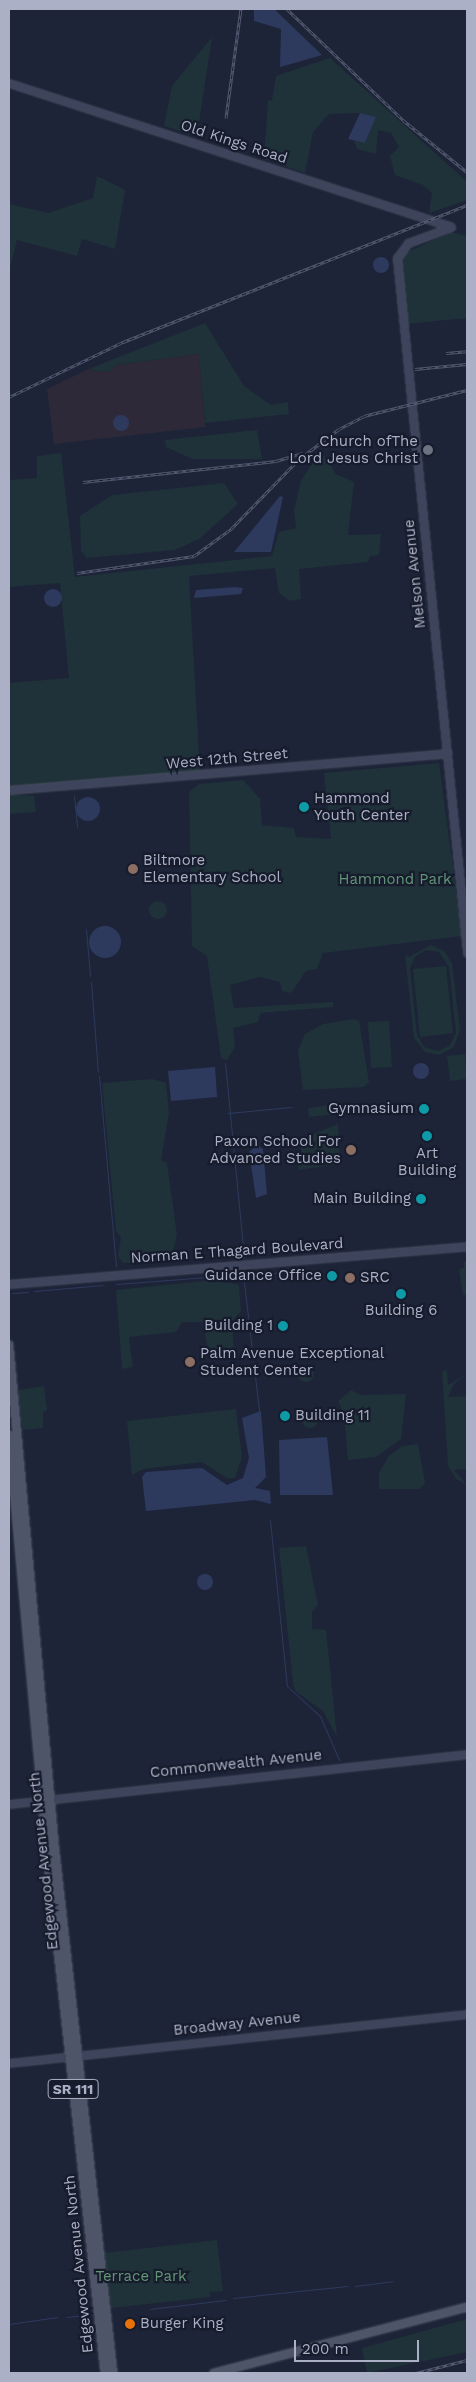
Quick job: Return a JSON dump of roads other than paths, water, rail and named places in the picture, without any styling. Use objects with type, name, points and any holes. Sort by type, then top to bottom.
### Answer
[{"type":"main road","name":"Edgewood Avenue North","points":[[9,1345],[46,1799]]},
{"type":"main road","name":"Edgewood Avenue North","points":[[9,1435],[105,2373]]},
{"type":"main road","name":"Edgewood Avenue North","points":[[73,2055],[113,2373]]},
{"type":"main road","points":[[214,2373],[237,2369],[467,2307]]},
{"type":"main road","points":[[228,2373],[237,2369]]},
{"type":"street","name":"Old Kings Road","points":[[9,83],[450,227]]},
{"type":"street","name":"Melson Avenue","points":[[450,227],[408,243],[397,258],[467,952]]},
{"type":"street","name":"West 12th Street","points":[[9,790],[447,753]]},
{"type":"street","name":"Norman E Thagard Boulevard","points":[[9,1284],[467,1246]]},
{"type":"street","name":"Commonwealth Avenue","points":[[9,1804],[467,1754]]},
{"type":"street","name":"Broadway Avenue","points":[[9,2063],[467,2014]]},
{"type":"water","points":[[254,9],[274,9],[322,55],[280,67],[281,29],[254,21]]},
{"type":"water","points":[[360,113],[376,117],[365,143],[348,139]]},
{"type":"water","points":[[381,257],[387,259],[389,265],[387,271],[381,273],[375,271],[373,265],[375,259]]},
{"type":"water","points":[[121,415],[129,423],[121,431],[113,423]]},
{"type":"water","points":[[280,496],[283,497],[271,552],[234,552]]},
{"type":"water","points":[[243,588],[241,594],[194,598],[196,590]]},
{"type":"water","points":[[53,589],[59,592],[62,598],[59,604],[53,607],[47,604],[44,598],[47,592]]},
{"type":"water","points":[[88,797],[96,801],[100,809],[96,817],[88,821],[80,817],[76,809],[80,801]]},
{"type":"water","points":[[105,926],[117,930],[121,942],[117,954],[105,958],[93,954],[89,942],[93,930]]},
{"type":"water","points":[[418,1063],[424,1063],[429,1068],[427,1077],[418,1079],[413,1074],[413,1068]]},
{"type":"water","points":[[215,1067],[217,1097],[171,1101],[168,1071]]},
{"type":"water","points":[[257,1145],[263,1149],[267,1194],[256,1198],[249,1152]]},
{"type":"water","points":[[261,1411],[266,1477],[255,1488],[270,1491],[271,1504],[255,1500],[146,1511],[142,1477],[146,1472],[202,1468],[227,1485],[243,1478],[249,1458],[242,1418]]},
{"type":"water","points":[[327,1437],[333,1495],[280,1495],[279,1440]]},
{"type":"water","points":[[202,1574],[208,1574],[213,1579],[211,1588],[202,1590],[197,1585],[197,1579]]},
{"type":"waterway","points":[[74,796],[77,827]]},
{"type":"waterway","points":[[86,929],[90,976]]},
{"type":"waterway","points":[[91,982],[98,1072]]},
{"type":"waterway","points":[[225,1063],[244,1258]]},
{"type":"waterway","points":[[99,1076],[116,1266]]},
{"type":"waterway","points":[[228,1113],[292,1107]]},
{"type":"waterway","points":[[273,1273],[305,1270]]},
{"type":"waterway","points":[[243,1274],[259,1411]]},
{"type":"waterway","points":[[116,1284],[247,1274]]},
{"type":"waterway","points":[[34,1291],[103,1285]]},
{"type":"waterway","points":[[12,1293],[28,1292]]},
{"type":"waterway","points":[[270,1520],[287,1686],[320,1716],[339,1760]]},
{"type":"waterway","points":[[355,2286],[393,2281]]},
{"type":"waterway","points":[[233,2298],[347,2286]]},
{"type":"waterway","points":[[150,2309],[225,2300]]},
{"type":"waterway","points":[[67,2317],[92,2314]]},
{"type":"waterway","points":[[9,2324],[58,2317]]},
{"type":"railway","points":[[226,118],[241,9]]},
{"type":"railway","points":[[287,9],[403,120],[467,172]]},
{"type":"railway","points":[[9,397],[123,342],[467,205]]},
{"type":"railway","points":[[446,353],[467,351]]},
{"type":"railway","points":[[415,369],[467,364]]},
{"type":"railway","points":[[77,573],[194,556],[231,529],[298,460],[339,429],[364,416],[467,390]]},
{"type":"railway","points":[[83,482],[276,461],[303,453]]},
{"type":"railway","points":[[416,2373],[467,2360]]},
{"type":"place","name":"Church ofThe Lord Jesus Christ","points":[[428,450]]},
{"type":"place","name":"Hammond Youth Center","points":[[304,807]]},
{"type":"place","name":"Biltmore Elementary School","points":[[133,869]]},
{"type":"place","name":"Gymnasium","points":[[424,1109]]},
{"type":"place","name":"Art Building","points":[[427,1136]]},
{"type":"place","name":"Paxon School For Advanced Studies","points":[[351,1150]]},
{"type":"place","name":"Main Building","points":[[421,1199]]},
{"type":"place","name":"Guidance Office","points":[[332,1276]]},
{"type":"place","name":"SRC","points":[[350,1278]]},
{"type":"place","name":"Building 6","points":[[401,1294]]},
{"type":"place","name":"Building 1","points":[[283,1326]]},
{"type":"place","name":"Palm Avenue Exceptional Student Center","points":[[190,1362]]},
{"type":"place","name":"Building 11","points":[[285,1416]]},
{"type":"place","name":"Burger King","points":[[130,2324]]},
{"type":"park label","name":"Hammond Park","points":[[395,880]]},
{"type":"park label","name":"Terrace Park","points":[[141,2277]]}]
